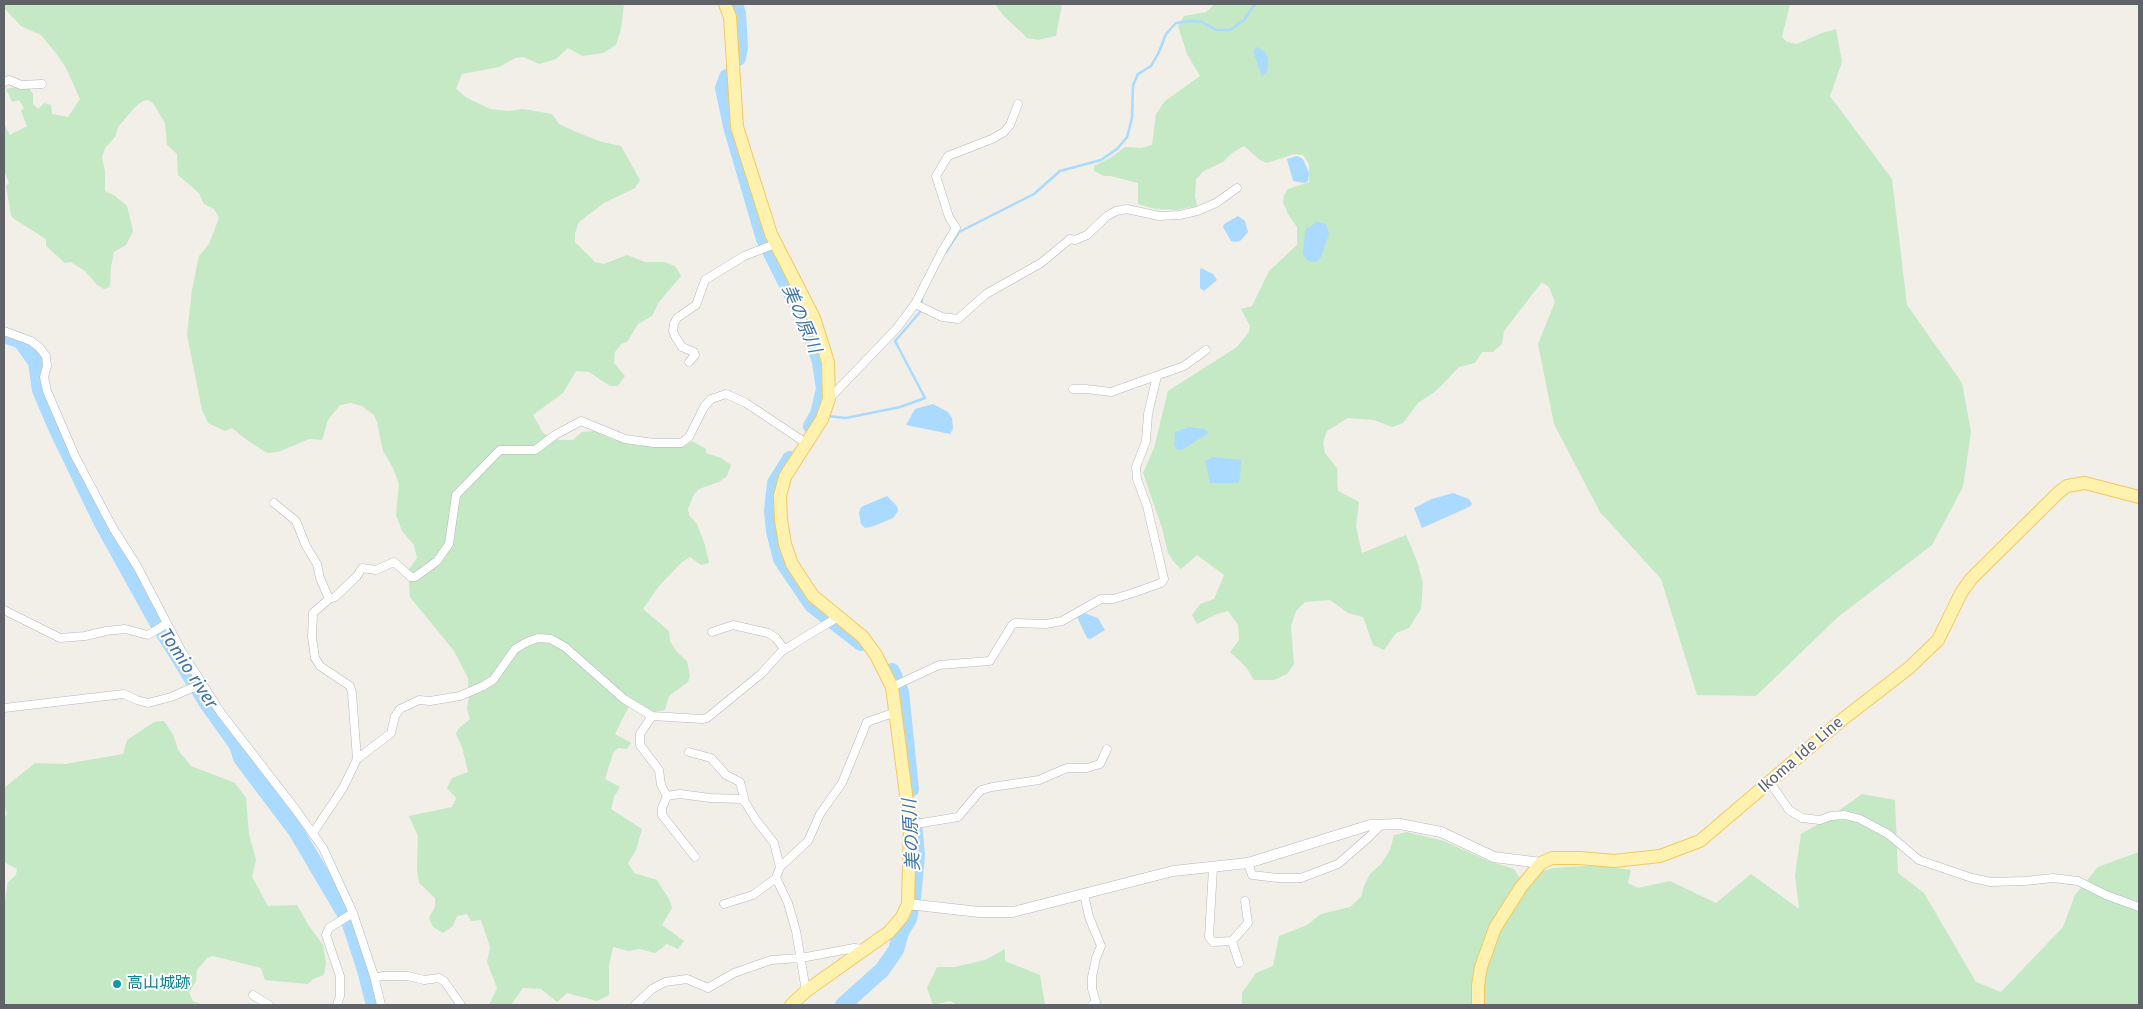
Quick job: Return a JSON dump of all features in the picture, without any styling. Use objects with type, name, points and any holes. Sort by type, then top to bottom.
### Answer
[{"type":"main road","points":[[725,4],[730,17],[737,127],[775,244],[814,318],[828,362],[829,400],[822,420],[785,477],[780,496],[784,544],[792,564],[813,596],[863,637],[876,655],[892,687],[910,824],[913,906],[896,926],[867,949],[806,991],[791,1005]]},
{"type":"main road","name":"Ikoma Ide Line","points":[[1541,864],[1552,858],[1580,858],[1614,862],[1660,856],[1700,841],[1843,718],[1909,668],[1938,640],[1961,593],[1971,578],[2059,492],[2067,486],[2085,483],[2139,497]]},
{"type":"main road","points":[[1478,1005],[1481,967],[1495,928],[1521,887],[1541,864]]},
{"type":"street","points":[[4,82],[9,80],[21,85],[42,84]]},
{"type":"street","points":[[829,400],[891,334],[915,304],[942,250],[956,228],[949,217],[936,176],[948,156],[985,142],[1004,132],[1010,125],[1018,104]]},
{"type":"street","points":[[915,304],[942,317],[958,319],[986,294],[1041,263],[1070,239],[1075,240],[1087,235],[1108,216],[1116,212],[1127,209],[1159,216],[1180,215],[1197,211],[1216,203],[1237,188]]},
{"type":"street","points":[[689,362],[695,355],[694,352],[682,347],[675,336],[674,324],[677,318],[696,305],[704,280],[744,256],[775,244]]},
{"type":"street","points":[[4,330],[31,341],[46,356],[47,366],[44,377],[47,391],[74,456],[137,566],[164,625],[220,712],[323,848],[353,913],[381,1005]]},
{"type":"street","points":[[1073,389],[1111,392],[1184,366],[1206,350]]},
{"type":"street","points":[[892,687],[939,665],[990,662],[1015,623],[1046,624],[1062,620],[1101,599],[1113,599],[1161,583],[1164,579],[1147,506],[1137,479],[1136,467],[1146,441],[1148,414],[1157,376]]},
{"type":"street","points":[[357,759],[350,686],[320,666],[315,658],[312,637],[312,613],[329,599],[335,597],[357,576],[362,568],[376,570],[394,562],[411,577],[415,577],[437,561],[447,548],[456,495],[500,450],[535,450],[555,435],[581,421],[626,439],[654,444],[681,443],[689,437],[704,407],[711,399],[726,394],[746,403],[806,443]]},
{"type":"street","points":[[274,503],[296,521],[306,546],[317,564],[320,578],[329,599]]},
{"type":"street","points":[[4,610],[60,638],[125,629],[148,635],[164,625]]},
{"type":"street","points":[[313,833],[343,788],[357,759],[391,733],[395,716],[400,709],[420,700],[430,701],[460,696],[483,686],[493,680],[516,649],[526,642],[538,638],[551,639],[565,647],[624,700],[652,716],[707,718],[761,674],[784,649],[838,617]]},
{"type":"street","points":[[712,632],[733,625],[768,633],[776,638],[784,649]]},
{"type":"street","points":[[4,708],[124,694],[148,703],[171,697],[201,684]]},
{"type":"street","points":[[724,904],[753,895],[776,878],[780,867],[808,841],[820,814],[842,783],[867,722],[896,712]]},
{"type":"street","points":[[652,716],[640,734],[640,745],[659,770],[661,785],[667,796]]},
{"type":"street","points":[[910,824],[958,817],[981,790],[992,786],[1039,780],[1067,768],[1087,768],[1100,764],[1107,749]]},
{"type":"street","points":[[689,752],[711,758],[726,775],[740,782],[745,802],[774,843],[780,867]]},
{"type":"street","points":[[1770,781],[1789,810],[1802,818],[1820,820],[1831,816],[1846,815],[1860,819],[1888,834],[1919,860],[1972,878],[1991,882],[2025,882],[2053,878],[2078,881],[2106,895],[2139,907]]},
{"type":"street","points":[[667,796],[680,794],[740,799],[745,802]]},
{"type":"street","points":[[667,796],[662,808],[662,815],[695,857]]},
{"type":"street","points":[[1248,863],[1252,875],[1301,878],[1338,864],[1370,837],[1382,824]]},
{"type":"street","points":[[913,906],[979,912],[1014,912],[1173,871],[1248,863],[1354,828],[1382,824],[1400,824],[1441,832],[1494,857],[1541,864]]},
{"type":"street","points":[[1213,868],[1209,937],[1213,942],[1232,942]]},
{"type":"street","points":[[776,878],[788,903],[796,931],[806,991]]},
{"type":"street","points":[[1084,894],[1089,918],[1101,946],[1092,977],[1092,989],[1096,1002],[1092,1005]]},
{"type":"street","points":[[1232,942],[1248,922],[1245,901]]},
{"type":"street","points":[[336,1005],[340,996],[340,976],[326,935],[329,928],[353,913]]},
{"type":"street","points":[[1232,942],[1239,963]]},
{"type":"street","points":[[636,1005],[652,989],[665,982],[688,979],[708,988],[734,973],[771,960],[800,958],[854,948],[867,949]]},
{"type":"street","points":[[374,978],[382,976],[408,976],[424,980],[438,978],[444,981],[461,1005]]},
{"type":"street","points":[[253,995],[269,1005]]},
{"type":"green space","points":[[4,4],[624,4],[621,29],[616,45],[603,53],[582,56],[568,48],[556,59],[539,64],[524,57],[515,58],[499,67],[462,74],[456,89],[467,98],[490,109],[508,111],[523,109],[552,114],[559,124],[576,132],[602,142],[621,146],[640,180],[635,188],[604,203],[579,222],[575,233],[575,242],[595,262],[604,264],[627,255],[645,262],[664,262],[675,266],[681,276],[659,302],[652,316],[638,324],[627,342],[621,344],[615,352],[614,363],[625,376],[618,386],[610,386],[589,372],[576,371],[563,393],[533,415],[543,433],[559,440],[573,440],[582,432],[595,431],[611,439],[639,446],[684,446],[692,441],[706,449],[706,453],[721,458],[731,465],[727,476],[719,482],[699,489],[694,494],[688,509],[689,515],[697,524],[709,563],[701,565],[690,557],[681,563],[659,586],[643,609],[669,631],[670,641],[676,651],[687,661],[690,676],[688,682],[669,696],[665,710],[654,712],[635,703],[628,708],[615,734],[631,743],[627,749],[618,748],[613,753],[605,779],[620,787],[614,797],[611,809],[642,829],[636,850],[628,863],[634,873],[657,880],[669,899],[672,908],[662,925],[684,941],[678,949],[667,944],[655,953],[640,949],[628,951],[613,947],[609,965],[609,995],[597,1001],[567,993],[557,1002],[541,989],[523,988],[511,1005],[489,1005],[497,988],[487,962],[490,947],[481,920],[471,921],[467,914],[457,916],[453,926],[443,933],[433,927],[429,918],[435,907],[435,898],[419,883],[417,869],[418,836],[409,816],[452,807],[456,798],[447,788],[452,778],[468,772],[462,747],[456,734],[458,729],[470,719],[467,709],[469,696],[468,678],[454,651],[410,597],[408,570],[417,558],[414,545],[402,531],[396,515],[399,484],[393,468],[383,451],[374,415],[362,406],[351,403],[340,405],[328,420],[322,440],[309,439],[278,452],[267,453],[232,428],[225,431],[208,423],[202,410],[187,335],[192,290],[199,256],[209,244],[219,218],[214,209],[204,204],[199,193],[178,175],[177,154],[167,145],[165,123],[153,103],[148,100],[135,107],[118,127],[115,137],[105,148],[102,158],[105,171],[105,191],[115,196],[127,206],[133,231],[126,245],[114,252],[110,287],[104,289],[97,285],[85,271],[71,262],[65,263],[46,246],[46,239],[14,219],[11,215],[6,186],[9,183],[4,170],[4,124],[10,135],[27,126],[21,111],[24,108],[19,100],[12,102],[6,89],[15,87],[29,88],[33,94],[33,104],[38,109],[44,103],[51,105],[52,114],[68,117],[80,99],[66,68],[55,52],[41,35],[21,26],[4,8]]},
{"type":"green space","points":[[995,4],[1062,4],[1056,36],[1038,40],[1027,38],[1003,15]]},
{"type":"green space","points":[[1215,4],[1790,4],[1782,37],[1787,42],[1797,44],[1836,29],[1842,62],[1830,96],[1892,179],[1907,305],[1962,383],[1971,432],[1963,487],[1932,545],[1838,617],[1756,696],[1697,695],[1661,579],[1600,512],[1554,424],[1538,344],[1555,302],[1549,287],[1542,282],[1504,331],[1502,344],[1493,352],[1482,352],[1475,363],[1459,367],[1436,391],[1418,403],[1403,423],[1392,427],[1374,420],[1348,418],[1327,431],[1323,442],[1325,453],[1337,468],[1338,491],[1359,502],[1356,527],[1362,553],[1406,535],[1417,561],[1423,583],[1421,609],[1409,628],[1396,633],[1384,650],[1373,645],[1363,617],[1348,613],[1330,600],[1305,602],[1296,611],[1291,626],[1294,664],[1287,674],[1274,680],[1254,680],[1246,667],[1230,652],[1239,640],[1238,625],[1228,611],[1197,624],[1192,615],[1200,604],[1214,599],[1224,575],[1197,555],[1181,569],[1174,562],[1168,553],[1162,528],[1143,473],[1154,448],[1168,391],[1237,347],[1249,332],[1250,326],[1241,309],[1252,306],[1269,271],[1297,245],[1297,227],[1288,214],[1283,202],[1284,195],[1288,189],[1309,182],[1309,164],[1303,155],[1294,154],[1267,163],[1260,160],[1244,146],[1232,153],[1223,162],[1204,171],[1196,179],[1195,196],[1197,206],[1176,210],[1155,209],[1138,204],[1138,183],[1104,176],[1094,171],[1094,166],[1112,157],[1125,147],[1141,148],[1152,145],[1156,114],[1165,101],[1200,76],[1187,54],[1178,26],[1184,16],[1206,12]]},
{"type":"green space","points":[[164,721],[173,734],[178,750],[191,766],[235,783],[246,798],[249,834],[256,860],[252,877],[268,906],[297,905],[323,945],[326,963],[324,975],[313,979],[308,984],[265,980],[261,968],[213,956],[207,958],[197,970],[196,982],[189,992],[193,1001],[203,1005],[4,1005],[5,900],[8,882],[16,875],[17,869],[4,862],[4,818],[7,814],[4,803],[4,788],[35,763],[65,764],[123,754],[127,740],[154,722]]},
{"type":"green space","points":[[1862,794],[1895,800],[1898,873],[1924,893],[1976,982],[2001,992],[2063,927],[2075,895],[2098,867],[2139,852],[2139,1005],[1242,1005],[1242,993],[1256,973],[1273,966],[1279,936],[1307,925],[1321,914],[1350,907],[1361,897],[1370,874],[1381,864],[1390,850],[1394,835],[1407,832],[1444,841],[1486,860],[1514,869],[1520,878],[1553,868],[1599,865],[1631,870],[1628,883],[1638,888],[1670,881],[1716,903],[1751,874],[1799,909],[1795,875],[1801,834],[1827,819]]},
{"type":"green space","points":[[1005,949],[1005,961],[1040,975],[1045,1005],[957,1005],[950,1001],[933,1005],[927,988],[937,967],[955,967],[985,960]]},
{"type":"water","points":[[1257,47],[1265,52],[1268,58],[1268,70],[1262,77],[1253,51]]},
{"type":"water","points":[[1297,156],[1303,159],[1309,173],[1308,181],[1305,183],[1293,181],[1287,159]]},
{"type":"water","points":[[1238,216],[1245,221],[1248,232],[1240,241],[1235,242],[1231,241],[1223,227],[1224,224]]},
{"type":"water","points":[[1317,222],[1326,224],[1329,234],[1321,257],[1316,262],[1312,262],[1307,260],[1303,254],[1305,230]]},
{"type":"water","points":[[1201,268],[1213,274],[1217,280],[1204,291],[1200,288]]},
{"type":"water","points":[[933,404],[948,412],[952,418],[953,429],[950,434],[906,425],[915,409]]},
{"type":"water","points":[[1189,427],[1205,429],[1209,433],[1183,449],[1178,450],[1174,446],[1175,432]]},
{"type":"water","points":[[1212,457],[1241,460],[1238,483],[1210,483],[1205,461]]},
{"type":"water","points":[[1453,493],[1469,499],[1472,504],[1422,528],[1414,508],[1432,499]]},
{"type":"water","points":[[887,496],[897,506],[898,511],[893,518],[865,528],[861,524],[859,513],[861,507]]},
{"type":"water","points":[[1084,613],[1098,618],[1105,630],[1090,639],[1087,638],[1077,617]]},
{"type":"waterway","name":"美の原川","points":[[735,4],[738,14],[740,47],[738,58]]},
{"type":"waterway","points":[[946,252],[959,232],[1034,194],[1060,171],[1101,160],[1117,149],[1127,137],[1132,118],[1133,85],[1138,74],[1151,66],[1166,34],[1176,23],[1202,22],[1216,30],[1230,30],[1244,20],[1255,4]]},
{"type":"waterway","name":"美の原川","points":[[727,77],[723,88],[732,130],[764,239],[809,329],[820,362],[824,389],[818,414],[811,426]]},
{"type":"waterway","points":[[827,416],[846,418],[900,407],[925,398],[895,341],[921,311],[922,296]]},
{"type":"waterway","name":"Tomio river","points":[[4,335],[21,341],[36,362],[40,390],[58,432],[102,523],[154,617],[207,703],[237,745],[241,758],[296,831],[349,921],[374,1005]]},
{"type":"waterway","name":"美の原川","points":[[790,459],[775,483],[772,511],[774,531],[781,559],[812,605],[861,643]]},
{"type":"waterway","name":"美の原川","points":[[892,671],[901,692],[911,789]]},
{"type":"waterway","name":"美の原川","points":[[843,1005],[882,970],[896,950],[901,932],[909,919],[917,855],[914,823]]},
{"type":"place","name":"高山城跡","points":[[117,984]]}]
